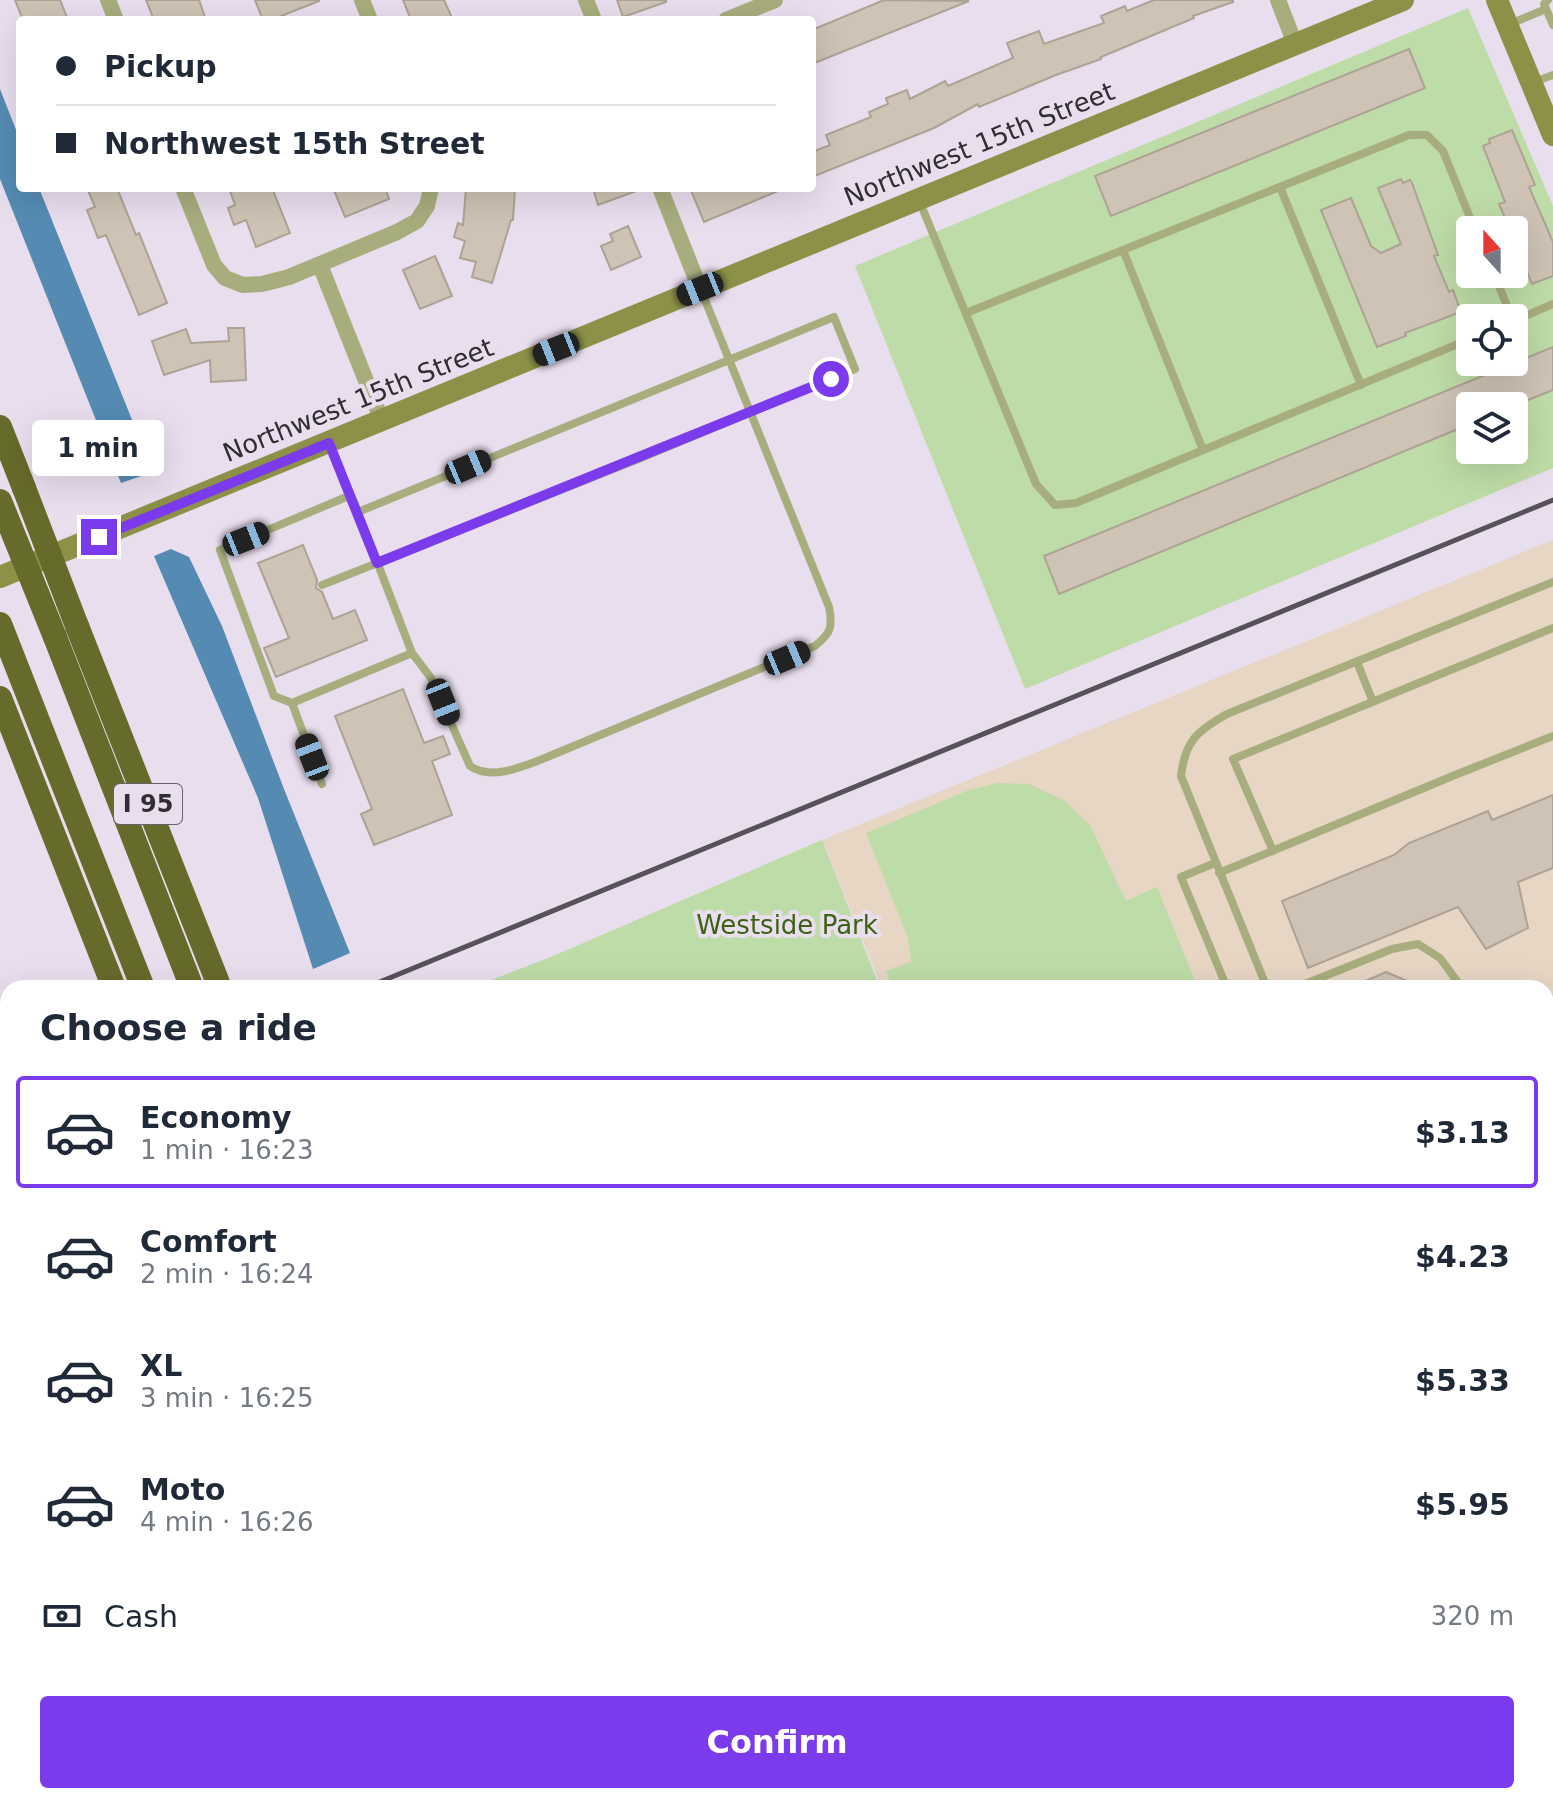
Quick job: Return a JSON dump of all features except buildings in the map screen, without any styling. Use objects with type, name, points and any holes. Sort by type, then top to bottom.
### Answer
[{"type":"highway","name":"I 95","points":[[0,427],[217,980]]},
{"type":"highway","points":[[0,501],[189,980]]},
{"type":"highway","points":[[0,624],[140,980]]},
{"type":"highway","points":[[0,698],[111,980]]},
{"type":"street","points":[[736,16],[775,0]]},
{"type":"street","points":[[1278,0],[1295,44]]},
{"type":"street","name":"Northwest 15th Street","points":[[0,577],[1403,0]]},
{"type":"street","points":[[1497,0],[1552,131]]},
{"type":"street","points":[[185,192],[214,265],[225,278],[243,285],[289,277],[397,232],[417,221],[427,206],[430,192]]},
{"type":"street","points":[[662,192],[700,289]]},
{"type":"street","points":[[320,265],[382,421]]},
{"type":"lane","points":[[1507,25],[1547,5],[1553,25]]},
{"type":"lane","points":[[1531,84],[1553,75]]},
{"type":"lane","points":[[966,313],[1409,135],[1427,135],[1443,151],[1469,216]]},
{"type":"lane","points":[[1280,187],[1361,385]]},
{"type":"lane","points":[[918,199],[1036,484],[1055,505],[1076,503],[1456,345]]},
{"type":"lane","points":[[1123,250],[1203,450]]},
{"type":"lane","points":[[329,443],[412,653],[431,678],[470,766],[476,771],[490,773],[540,760],[815,646],[829,633],[829,607],[700,289]]},
{"type":"lane","points":[[1528,313],[1553,304]]},
{"type":"lane","points":[[322,585],[855,369],[834,317],[358,512]]},
{"type":"lane","points":[[351,495],[220,550],[274,696],[292,703],[412,653]]},
{"type":"lane","points":[[1264,980],[1181,776],[1184,757],[1192,739],[1227,714],[1553,582]]},
{"type":"lane","points":[[1273,851],[1233,759],[1553,628]]},
{"type":"lane","points":[[1357,662],[1373,702]]},
{"type":"lane","points":[[292,703],[322,784]]},
{"type":"lane","points":[[1219,873],[1553,736]]},
{"type":"lane","points":[[1215,863],[1181,877],[1224,980]]},
{"type":"lane","points":[[1315,980],[1392,949],[1418,944],[1440,958],[1456,980]]},
{"type":"shaded area","points":[[1553,540],[1553,980],[879,980],[822,840]]},
{"type":"green space","points":[[1468,8],[1553,206],[1553,468],[1025,689],[855,266]]},
{"type":"green space","points":[[998,783],[1030,784],[1065,801],[1090,825],[1126,901],[1157,887],[1195,980],[890,980],[886,971],[911,962],[908,938],[866,833],[969,790]]},
{"type":"green space","name":"Westside Park","points":[[822,840],[877,980],[492,980]]},
{"type":"water","points":[[0,89],[16,130],[16,192],[41,192],[153,472],[121,483],[0,179]]},
{"type":"water","points":[[171,549],[189,557],[222,626],[350,953],[313,969],[258,798],[154,556]]},
{"type":"railway","points":[[384,980],[1553,500]]},
{"type":"route","points":[[99,537],[329,443],[377,563],[831,379]]}]
